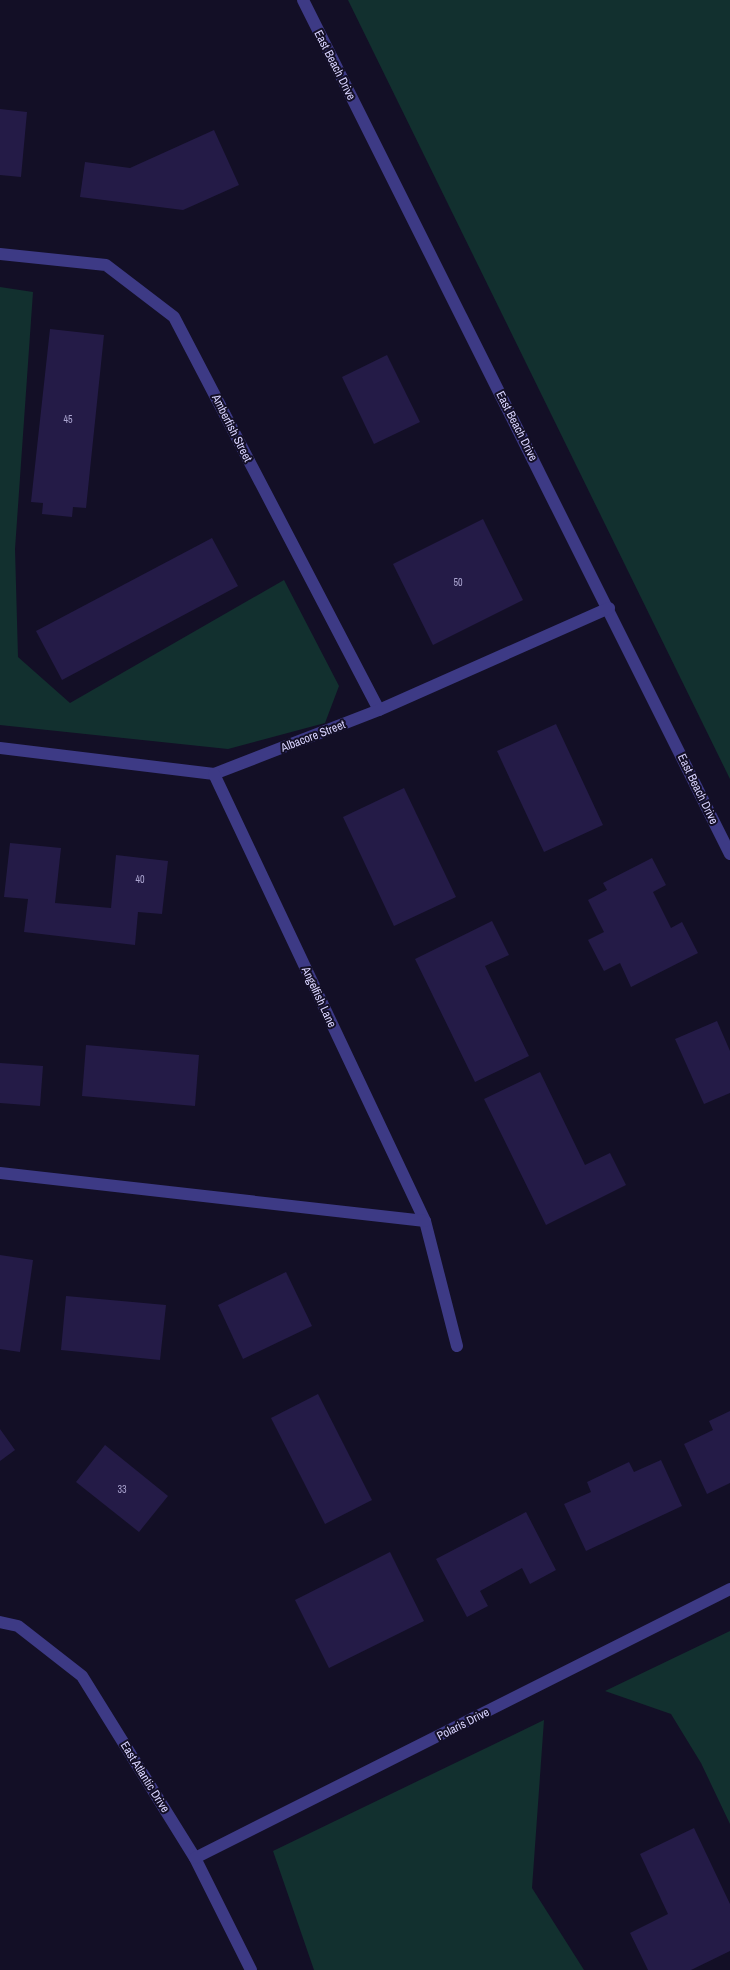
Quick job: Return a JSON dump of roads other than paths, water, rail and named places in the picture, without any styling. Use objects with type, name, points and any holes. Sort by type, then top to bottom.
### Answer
[{"type":"street","name":"East Beach Drive","points":[[303,0],[730,854]]},
{"type":"street","name":"Amberfish Street","points":[[0,254],[106,266],[174,317],[379,710]]},
{"type":"street","name":"Albacore Street","points":[[0,748],[214,774],[379,710],[608,608]]},
{"type":"street","name":"Angelfish Lane","points":[[214,774],[425,1221],[457,1346]]},
{"type":"street","points":[[0,1173],[425,1221]]},
{"type":"street","name":"Polaris Drive","points":[[195,1858],[730,1589]]},
{"type":"street","name":"East Atlantic Drive","points":[[0,1622],[18,1626],[82,1676],[195,1858],[250,1970]]}]
